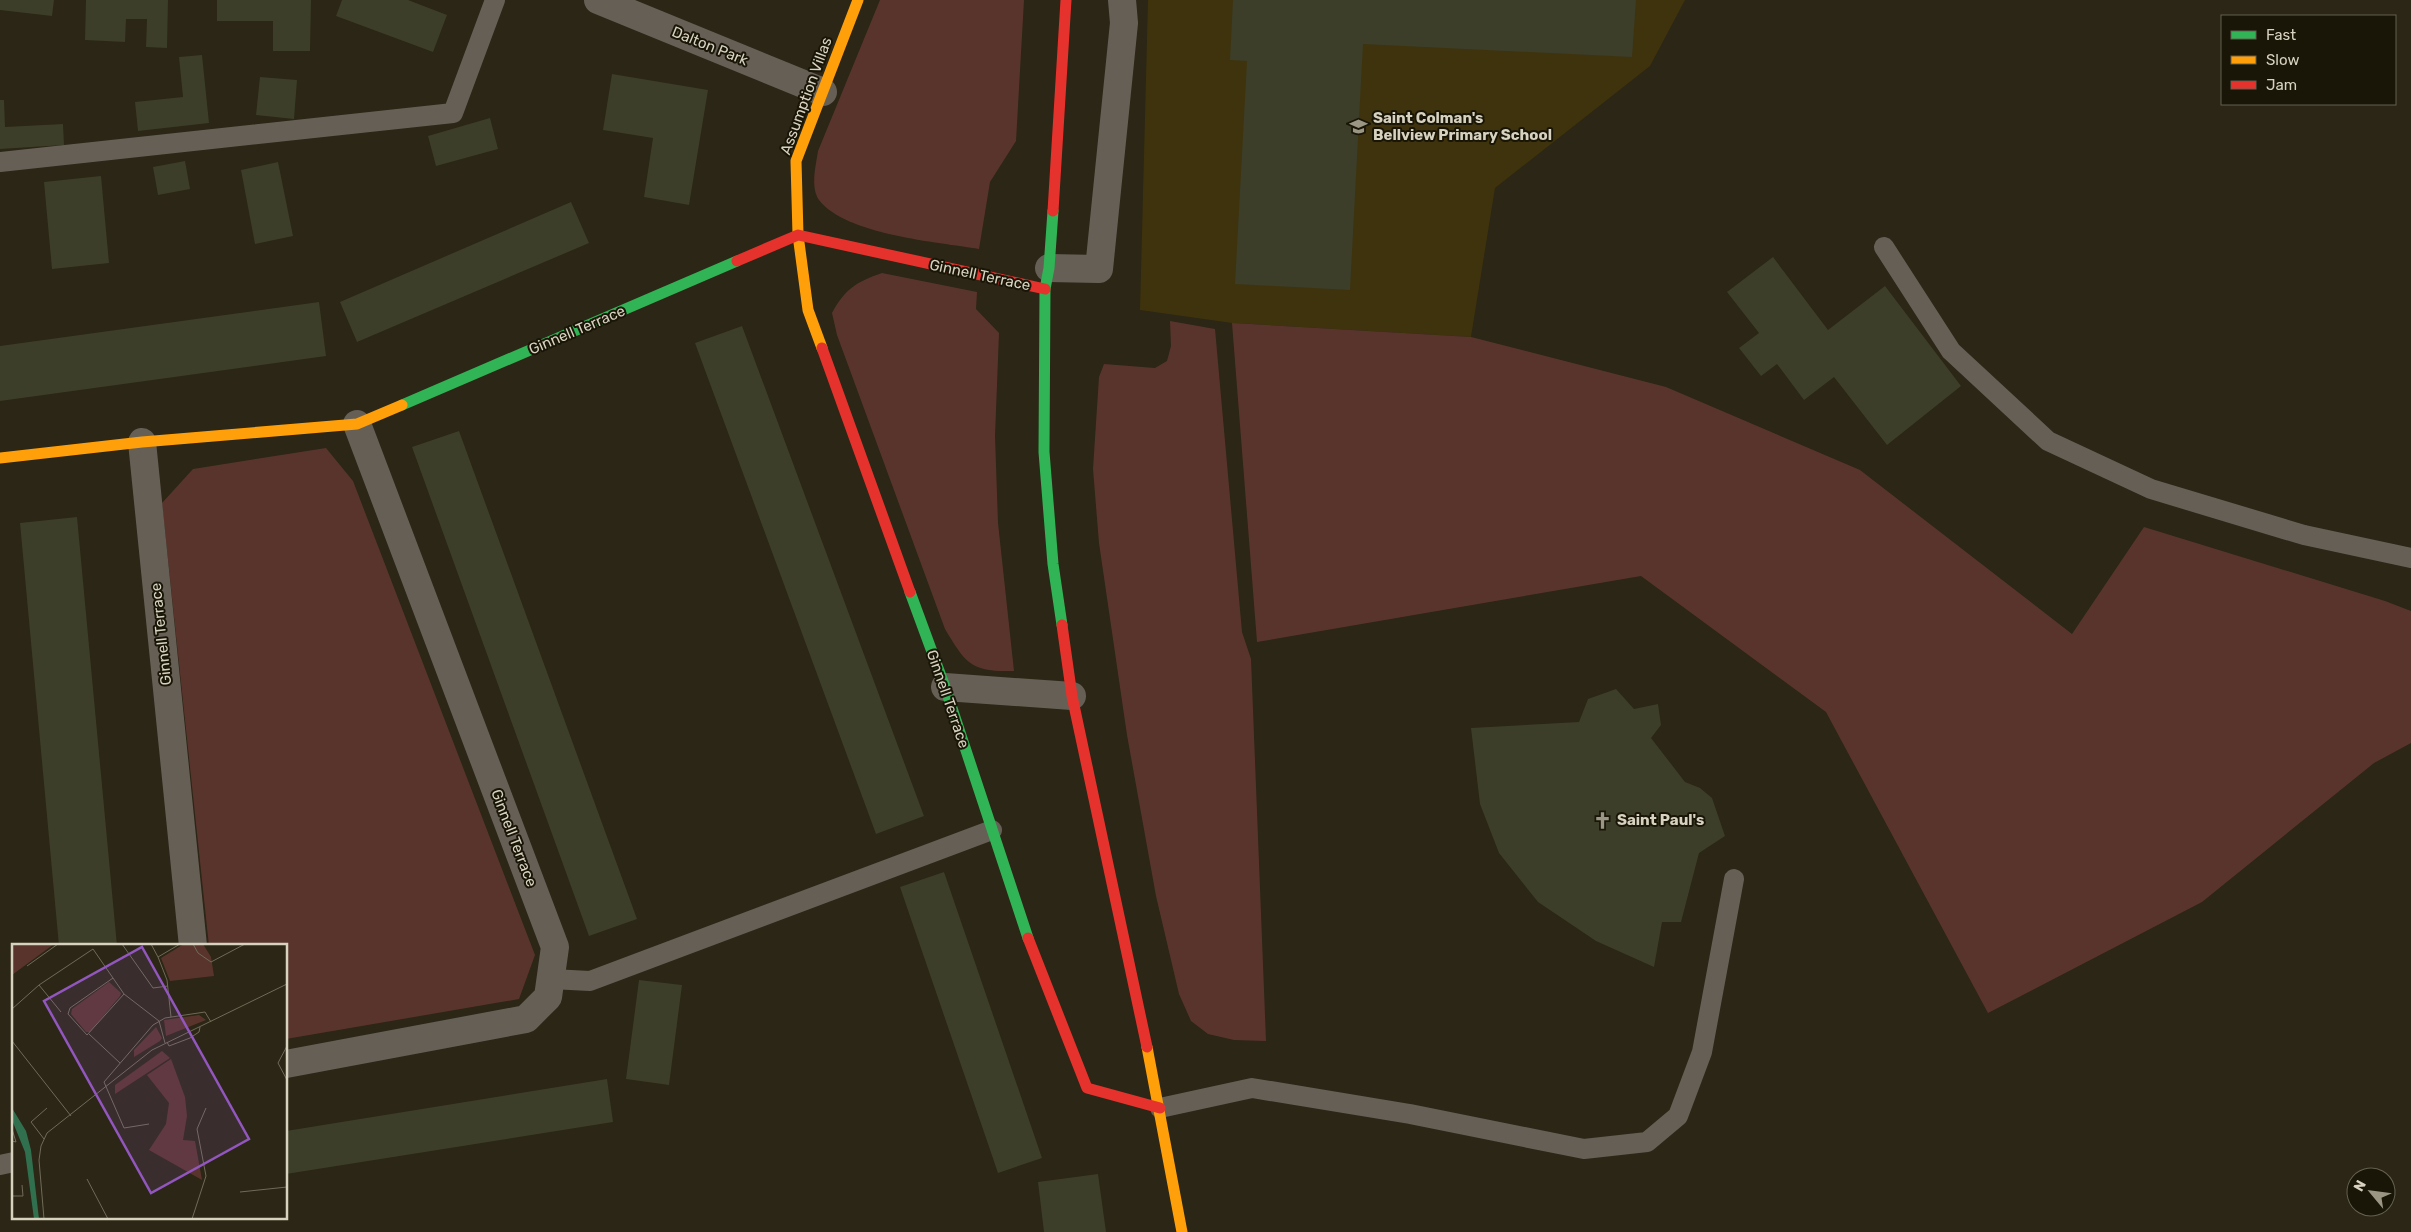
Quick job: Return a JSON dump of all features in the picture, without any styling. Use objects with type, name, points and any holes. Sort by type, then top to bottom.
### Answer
[{"type":"street","name":"Dalton Park","points":[[598,0],[823,92]]},
{"type":"street","name":"Assumption Villas","points":[[798,235],[796,161],[858,0]]},
{"type":"street","points":[[1066,0],[1047,279],[1044,452],[1053,564],[1072,696],[1160,1108],[1182,1232]]},
{"type":"street","points":[[1047,279],[1099,269],[1124,23],[1122,0]]},
{"type":"street","name":"Ginnell Terrace","points":[[0,458],[142,442],[357,424],[798,235],[1047,279]]},
{"type":"street","name":"Ginnell Terrace","points":[[798,235],[808,310],[944,687],[1019,914],[1087,1088],[1160,1108]]},
{"type":"street","name":"Ginnell Terrace","points":[[288,1064],[526,1019],[548,997],[555,948],[357,424]]},
{"type":"street","name":"Ginnell Terrace","points":[[142,442],[193,944]]},
{"type":"street","points":[[944,687],[1072,696]]},
{"type":"lane","points":[[0,162],[453,113],[495,0]]},
{"type":"lane","points":[[1884,247],[1950,351],[2048,441],[2151,489],[2304,535],[2411,558]]},
{"type":"lane","points":[[551,979],[590,981],[992,830]]},
{"type":"lane","points":[[1160,1108],[1252,1088],[1410,1114],[1584,1149],[1646,1142],[1678,1116],[1702,1052],[1734,879]]},
{"type":"shaded area","points":[[880,0],[1024,0],[1016,141],[990,182],[979,249],[917,240],[871,229],[832,212],[816,195],[814,176],[818,151]]},
{"type":"shaded area","name":"Saint Colman's Bellview Primary School","points":[[1148,0],[1685,0],[1650,66],[1495,188],[1471,337],[1232,323],[1140,310]]},
{"type":"shaded area","points":[[882,273],[977,292],[976,309],[999,333],[995,436],[998,523],[1014,671],[988,670],[971,664],[945,629],[837,335],[832,313],[842,298],[858,283]]},
{"type":"shaded area","points":[[1170,321],[1215,329],[1242,632],[1251,659],[1266,1041],[1234,1040],[1208,1034],[1191,1021],[1179,994],[1156,896],[1127,735],[1099,543],[1093,469],[1099,377],[1104,364],[1155,368],[1167,361],[1171,346]]},
{"type":"shaded area","points":[[1232,323],[1471,337],[1666,387],[1860,470],[2072,634],[2144,527],[2385,601],[2411,611],[2411,743],[2374,763],[2202,902],[1988,1013],[1826,712],[1641,576],[1257,642]]},
{"type":"shaded area","points":[[326,448],[353,481],[535,955],[519,999],[288,1039],[288,944],[209,944],[162,503],[193,469]]},
{"type":"building","points":[[0,0],[54,0],[52,16],[0,10]]},
{"type":"building","points":[[86,0],[168,0],[167,48],[146,47],[147,19],[126,19],[125,42],[85,40]]},
{"type":"building","points":[[217,0],[311,0],[310,51],[273,51],[273,21],[217,21]]},
{"type":"building","points":[[342,0],[408,0],[447,15],[433,52],[336,16]]},
{"type":"building","points":[[1233,0],[1636,0],[1632,57],[1363,44],[1350,290],[1235,284],[1247,61],[1230,60]]},
{"type":"building","points":[[202,55],[209,123],[138,131],[135,102],[183,97],[179,57]]},
{"type":"building","points":[[612,74],[708,90],[689,205],[644,197],[653,138],[603,130]]},
{"type":"building","points":[[260,77],[297,80],[294,119],[256,115]]},
{"type":"building","points":[[0,100],[4,100],[5,127],[63,124],[64,145],[0,149]]},
{"type":"building","points":[[490,118],[498,149],[436,166],[428,136]]},
{"type":"building","points":[[185,161],[190,189],[158,195],[153,167]]},
{"type":"building","points":[[278,162],[293,236],[255,244],[241,170]]},
{"type":"building","points":[[101,176],[109,263],[52,269],[44,182]]},
{"type":"building","points":[[571,202],[589,243],[357,342],[340,302]]},
{"type":"building","points":[[1773,257],[1828,330],[1885,286],[1961,386],[1887,445],[1834,377],[1804,400],[1777,364],[1761,376],[1739,348],[1759,333],[1727,292]]},
{"type":"building","points":[[319,302],[326,356],[0,401],[0,346]]},
{"type":"building","points":[[742,326],[924,816],[876,834],[695,343]]},
{"type":"building","points":[[459,431],[637,919],[589,936],[412,447]]},
{"type":"building","points":[[77,517],[117,944],[59,944],[20,523]]},
{"type":"building","name":"Saint Paul's","points":[[1616,689],[1634,709],[1658,704],[1661,725],[1651,738],[1685,782],[1700,788],[1712,798],[1725,836],[1699,853],[1681,922],[1662,922],[1654,967],[1596,941],[1538,902],[1499,853],[1480,804],[1471,728],[1579,722],[1588,699]]},
{"type":"building","points":[[944,872],[1042,1158],[998,1173],[900,887]]},
{"type":"building","points":[[639,980],[682,985],[669,1085],[626,1079]]},
{"type":"building","points":[[607,1079],[613,1122],[288,1174],[288,1131]]},
{"type":"building","points":[[1098,1174],[1106,1232],[1044,1232],[1038,1182]]},
{"type":"traffic: fast","points":[[1053,211],[1049,268],[1045,289],[1044,452],[1053,564],[1062,625]]},
{"type":"traffic: fast","points":[[402,405],[737,261]]},
{"type":"traffic: fast","points":[[910,592],[945,687],[1028,938]]},
{"type":"traffic: slow","points":[[822,348],[808,310],[798,235],[796,161],[858,0]]},
{"type":"traffic: slow","points":[[0,458],[142,442],[357,424],[402,405]]},
{"type":"traffic: slow","points":[[1147,1047],[1182,1232]]},
{"type":"traffic: jam","points":[[1053,211],[1066,0]]},
{"type":"traffic: jam","points":[[737,261],[798,235],[1045,289]]},
{"type":"traffic: jam","points":[[822,348],[910,592]]},
{"type":"traffic: jam","points":[[1062,625],[1072,696],[1147,1047]]},
{"type":"traffic: jam","points":[[1028,938],[1087,1088],[1160,1108]]},
{"type":"place","name":"Saint Colman's Bellview Primary School","points":[[1359,127]]},
{"type":"place","name":"Saint Paul's","points":[[1603,820]]}]
